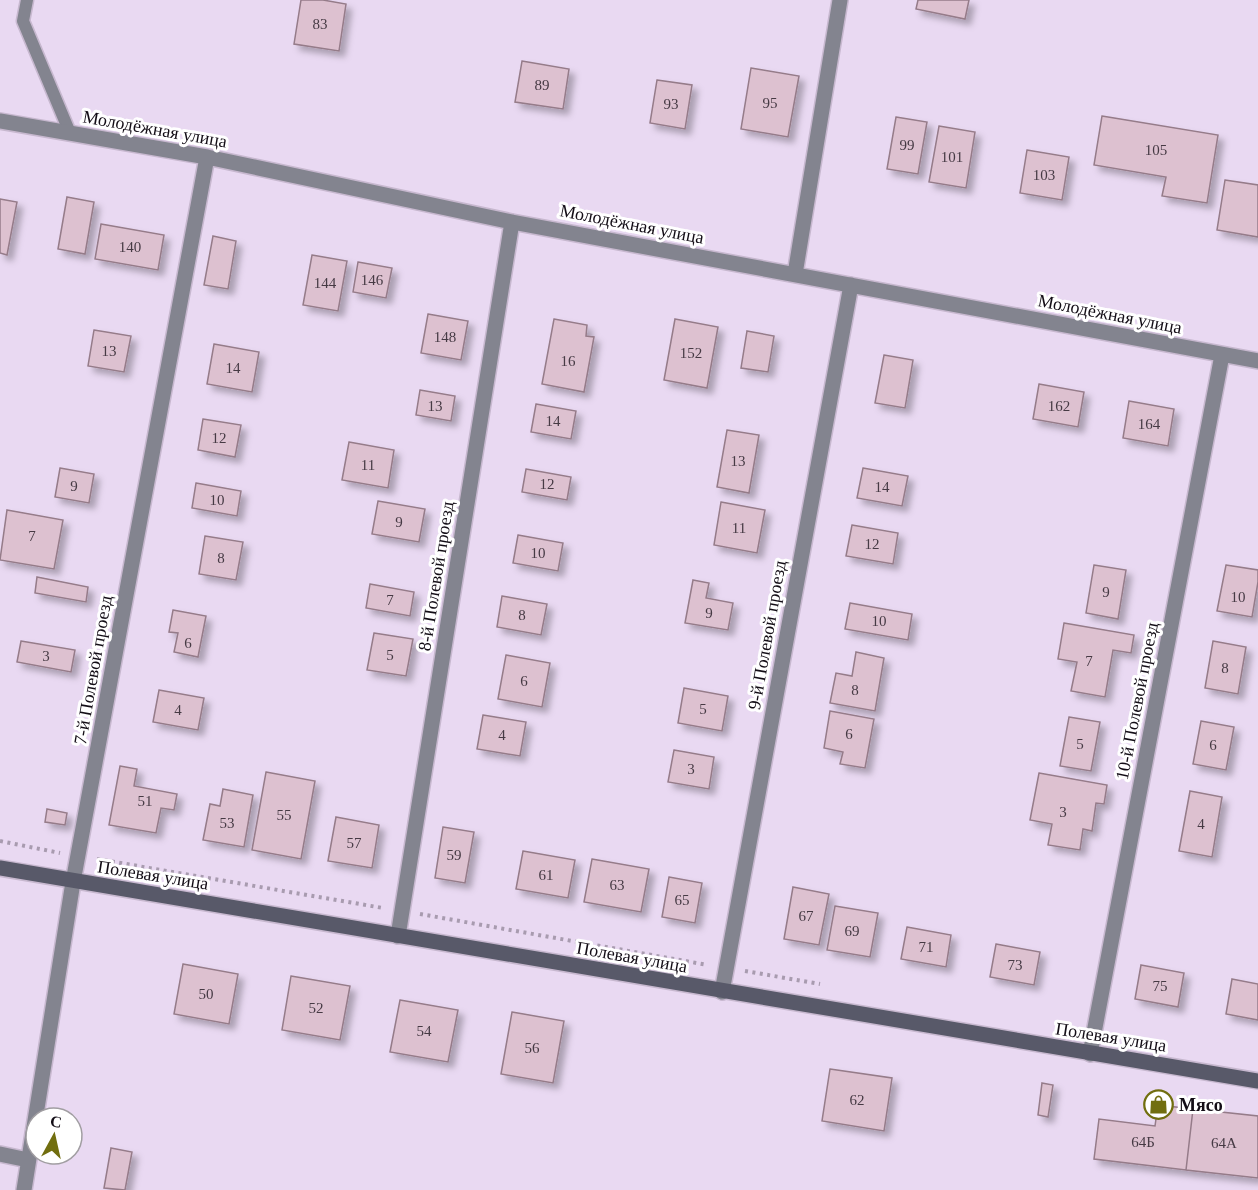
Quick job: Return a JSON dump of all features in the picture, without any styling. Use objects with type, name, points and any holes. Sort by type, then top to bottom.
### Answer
[{"type":"street","points":[[795,274],[840,0]]},
{"type":"street","name":"Молодёжная улица","points":[[0,121],[207,157],[512,222],[1258,361]]},
{"type":"street","name":"7-й Полевой проезд","points":[[37,1106],[73,882],[207,157]]},
{"type":"street","name":"8-й Полевой проезд","points":[[398,936],[512,222]]},
{"type":"street","name":"9-й Полевой проезд","points":[[722,992],[850,285]]},
{"type":"street","name":"10-й Полевой проезд","points":[[1090,1054],[1222,355]]},
{"type":"street","name":"Полевая улица","points":[[0,868],[1258,1081]]},
{"type":"street","points":[[0,1154],[24,1159]]},
{"type":"street","name":"7-й Полевой проезд","points":[[24,1190],[27,1166]]},
{"type":"lane","points":[[27,0],[23,21],[70,133]]},
{"type":"path","points":[[0,841],[830,986]]},
{"type":"building","points":[[301,0],[323,0],[346,4],[339,51],[294,44]]},
{"type":"building","points":[[918,0],[969,0],[965,19],[916,9]]},
{"type":"building","points":[[522,61],[569,69],[563,109],[515,102]]},
{"type":"building","points":[[751,68],[799,76],[788,137],[741,129]]},
{"type":"building","points":[[657,80],[692,85],[685,129],[650,123]]},
{"type":"building","points":[[1102,116],[1218,135],[1207,203],[1162,196],[1166,177],[1094,165]]},
{"type":"building","points":[[896,117],[927,122],[918,174],[887,169]]},
{"type":"building","points":[[939,126],[975,132],[966,188],[929,182]]},
{"type":"building","points":[[1027,150],[1069,157],[1062,200],[1020,193]]},
{"type":"building","points":[[1225,180],[1258,185],[1258,237],[1217,230]]},
{"type":"building","points":[[67,197],[94,202],[85,254],[58,249]]},
{"type":"building","points":[[0,199],[17,202],[7,255],[0,253]]},
{"type":"building","points":[[101,224],[164,235],[158,270],[95,259]]},
{"type":"building","points":[[213,236],[236,241],[228,289],[204,285]]},
{"type":"building","points":[[312,255],[347,261],[338,311],[303,305]]},
{"type":"building","points":[[358,262],[392,268],[386,298],[353,292]]},
{"type":"building","points":[[428,314],[468,321],[461,360],[421,353]]},
{"type":"building","points":[[554,319],[587,325],[586,336],[594,337],[584,392],[542,384]]},
{"type":"building","points":[[675,319],[718,327],[707,388],[664,380]]},
{"type":"building","points":[[94,330],[131,336],[124,372],[88,366]]},
{"type":"building","points":[[747,331],[774,336],[768,372],[741,368]]},
{"type":"building","points":[[214,344],[259,352],[252,392],[207,384]]},
{"type":"building","points":[[884,355],[913,360],[905,408],[875,403]]},
{"type":"building","points":[[1039,384],[1084,392],[1078,427],[1033,419]]},
{"type":"building","points":[[420,390],[455,396],[451,421],[416,415]]},
{"type":"building","points":[[1129,401],[1174,409],[1168,446],[1123,438]]},
{"type":"building","points":[[536,404],[576,411],[571,439],[531,432]]},
{"type":"building","points":[[203,419],[241,425],[235,457],[198,450]]},
{"type":"building","points":[[727,430],[759,435],[749,493],[717,487]]},
{"type":"building","points":[[349,442],[394,450],[388,488],[342,480]]},
{"type":"building","points":[[60,468],[94,474],[89,503],[55,497]]},
{"type":"building","points":[[863,468],[908,476],[902,506],[857,498]]},
{"type":"building","points":[[526,469],[571,477],[567,500],[522,492]]},
{"type":"building","points":[[196,483],[241,491],[237,516],[192,508]]},
{"type":"building","points":[[378,501],[425,509],[419,542],[372,534]]},
{"type":"building","points":[[721,502],[765,510],[757,553],[714,545]]},
{"type":"building","points":[[7,510],[63,520],[54,569],[0,560]]},
{"type":"building","points":[[852,525],[898,533],[893,564],[846,556]]},
{"type":"building","points":[[518,535],[563,543],[558,571],[513,563]]},
{"type":"building","points":[[205,536],[243,542],[236,580],[199,574]]},
{"type":"building","points":[[1094,565],[1126,570],[1118,619],[1086,613]]},
{"type":"building","points":[[1226,565],[1258,570],[1252,617],[1217,611]]},
{"type":"building","points":[[37,577],[88,587],[86,602],[35,593]]},
{"type":"building","points":[[693,580],[709,583],[706,598],[733,603],[728,630],[685,623]]},
{"type":"building","points":[[370,584],[414,592],[410,616],[366,608]]},
{"type":"building","points":[[502,596],[547,604],[541,635],[497,627]]},
{"type":"building","points":[[850,603],[912,614],[908,640],[845,629]]},
{"type":"building","points":[[173,610],[206,616],[198,657],[174,652],[178,633],[169,632]]},
{"type":"building","points":[[1064,623],[1134,635],[1131,653],[1113,650],[1105,697],[1071,691],[1077,662],[1058,659]]},
{"type":"building","points":[[374,633],[413,639],[406,676],[367,670]]},
{"type":"building","points":[[21,641],[75,650],[71,672],[17,662]]},
{"type":"building","points":[[1213,641],[1246,647],[1238,694],[1205,688]]},
{"type":"building","points":[[856,652],[884,658],[875,711],[830,703],[836,673],[852,676]]},
{"type":"building","points":[[506,655],[550,663],[542,707],[498,699]]},
{"type":"building","points":[[684,688],[728,696],[722,731],[678,723]]},
{"type":"building","points":[[159,690],[204,698],[198,730],[153,722]]},
{"type":"building","points":[[830,711],[874,719],[865,768],[840,764],[843,752],[824,748]]},
{"type":"building","points":[[483,715],[526,722],[520,756],[477,749]]},
{"type":"building","points":[[1069,717],[1100,722],[1091,771],[1060,766]]},
{"type":"building","points":[[1201,721],[1234,727],[1226,770],[1193,764]]},
{"type":"building","points":[[674,750],[714,757],[709,789],[668,782]]},
{"type":"building","points":[[120,766],[137,769],[134,786],[177,794],[174,810],[161,808],[156,833],[109,825]]},
{"type":"building","points":[[266,772],[315,781],[301,859],[252,850]]},
{"type":"building","points":[[1039,773],[1107,785],[1104,804],[1096,803],[1092,831],[1083,829],[1080,850],[1048,845],[1052,824],[1030,820]]},
{"type":"building","points":[[223,789],[253,795],[244,847],[203,840],[210,804],[220,806]]},
{"type":"building","points":[[1190,791],[1222,797],[1212,857],[1179,851]]},
{"type":"building","points":[[47,809],[67,813],[65,825],[45,822]]},
{"type":"building","points":[[336,817],[379,825],[372,868],[328,861]]},
{"type":"building","points":[[443,827],[474,832],[465,883],[435,878]]},
{"type":"building","points":[[523,851],[575,860],[568,898],[516,889]]},
{"type":"building","points":[[592,859],[649,869],[641,912],[584,902]]},
{"type":"building","points":[[669,877],[702,883],[695,923],[662,917]]},
{"type":"building","points":[[793,887],[829,894],[819,945],[784,939]]},
{"type":"building","points":[[835,906],[878,913],[870,957],[827,950]]},
{"type":"building","points":[[907,927],[951,935],[946,967],[901,959]]},
{"type":"building","points":[[996,944],[1040,952],[1034,985],[990,977]]},
{"type":"building","points":[[183,964],[238,974],[229,1024],[174,1014]]},
{"type":"building","points":[[1141,965],[1184,973],[1178,1007],[1135,999]]},
{"type":"building","points":[[291,976],[350,986],[340,1040],[282,1030]]},
{"type":"building","points":[[1232,979],[1258,984],[1258,1020],[1226,1014]]},
{"type":"building","points":[[400,1000],[458,1010],[448,1062],[390,1052]]},
{"type":"building","points":[[512,1012],[564,1021],[553,1083],[501,1074]]},
{"type":"building","points":[[830,1069],[892,1078],[884,1131],[822,1121]]},
{"type":"building","points":[[1042,1083],[1053,1085],[1048,1117],[1038,1115]]},
{"type":"building","points":[[1158,1105],[1193,1109],[1186,1170],[1094,1159],[1099,1119],[1155,1126]]},
{"type":"building","points":[[1193,1109],[1258,1116],[1258,1178],[1186,1170]]},
{"type":"building","points":[[111,1148],[132,1152],[125,1190],[104,1188]]},
{"type":"place","name":"Мясо","points":[[1158,1105]]}]
